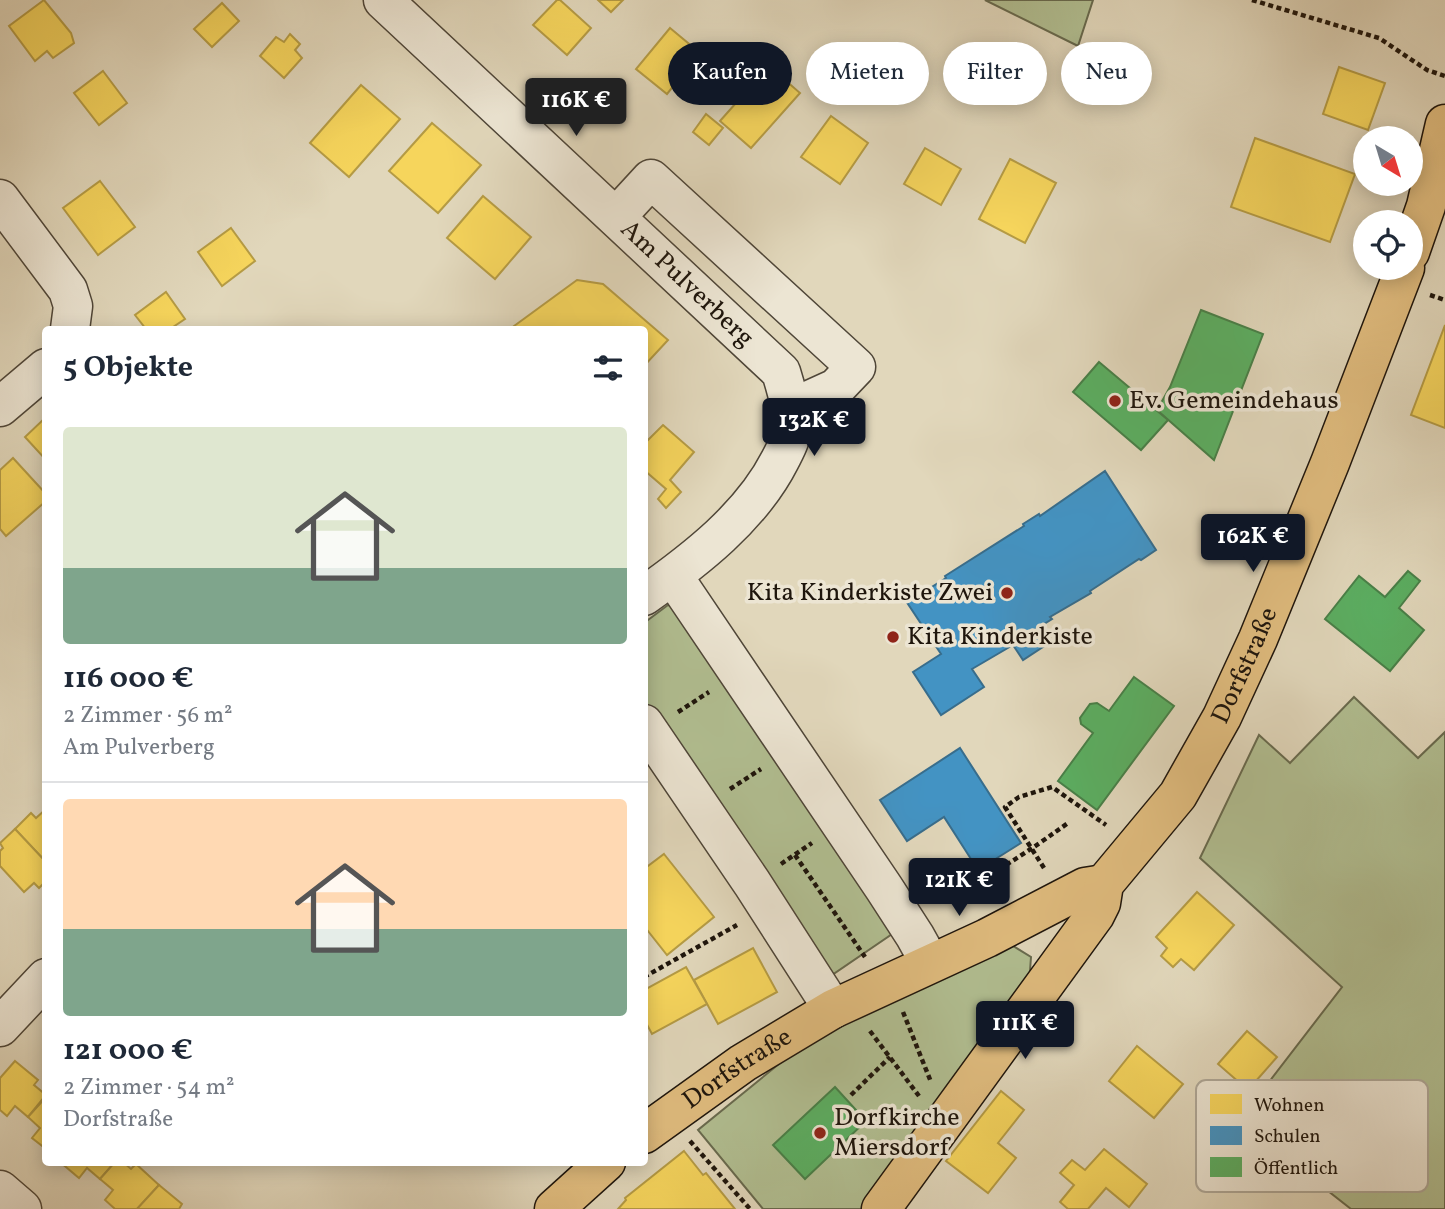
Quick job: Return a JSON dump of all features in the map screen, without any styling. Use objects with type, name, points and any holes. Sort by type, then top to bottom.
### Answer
[{"type":"main road","points":[[1423,231],[1436,210],[1445,124]]},
{"type":"main road","name":"Dorfstraße","points":[[881,1209],[941,1114],[1095,915],[1101,903],[1104,884],[1178,795],[1222,717],[1258,639],[1323,482],[1417,281]]},
{"type":"main road","name":"Dorfstraße","points":[[657,1125],[743,1063],[842,1004],[879,973],[930,963],[1044,911],[1085,887],[1104,884]]},
{"type":"main road","points":[[554,1209],[602,1166]]},
{"type":"street","name":"Am Pulverberg","points":[[383,0],[781,372],[792,408],[789,442],[769,481],[749,507],[659,586]]},
{"type":"street","points":[[616,217],[651,179],[856,368],[836,388],[792,408]]},
{"type":"street","points":[[0,199],[68,289],[74,306],[71,326]]},
{"type":"street","points":[[0,407],[42,371]]},
{"type":"street","points":[[659,586],[738,672],[841,823],[930,963]]},
{"type":"street","points":[[648,729],[760,895],[842,1004]]},
{"type":"street","points":[[0,1027],[42,982]]},
{"type":"street","points":[[0,1190],[22,1209]]},
{"type":"path","points":[[1252,0],[1380,38],[1427,70],[1445,76]]},
{"type":"path","points":[[1417,281],[1445,300]]},
{"type":"path","points":[[648,727],[738,672]]},
{"type":"path","points":[[702,808],[790,748]]},
{"type":"path","points":[[1048,873],[1005,807],[1019,797],[1052,787],[1106,825]]},
{"type":"path","points":[[648,974],[760,895],[795,855],[841,823]]},
{"type":"path","points":[[936,893],[963,886],[990,874],[1068,823]]},
{"type":"path","points":[[795,855],[879,973],[898,994],[908,1026],[934,1088],[941,1114]]},
{"type":"path","points":[[842,1004],[857,1015],[927,1106],[941,1114]]},
{"type":"path","points":[[851,1095],[890,1058]]},
{"type":"path","points":[[657,1125],[681,1132],[750,1209]]},
{"type":"green space","points":[[985,0],[1093,0],[1079,42],[1070,42]]},
{"type":"green space","points":[[668,605],[683,610],[898,930],[829,977],[648,711],[648,620]]},
{"type":"green space","points":[[1354,697],[1418,758],[1445,732],[1445,1209],[1351,1209],[1329,1192],[1428,1192],[1428,1080],[1271,1080],[1342,987],[1200,858],[1259,735],[1290,763]]},
{"type":"green space","points":[[1010,944],[1031,957],[1029,984],[867,1209],[763,1209],[698,1130],[817,1033]]},
{"type":"building: Wohnen","points":[[44,0],[71,33],[74,43],[53,58],[47,51],[35,61],[9,26]]},
{"type":"building: Wohnen","points":[[557,0],[591,28],[567,55],[533,25]]},
{"type":"building: Wohnen","points":[[598,0],[623,0],[611,12]]},
{"type":"building: Wohnen","points":[[222,3],[239,21],[212,47],[194,29]]},
{"type":"building: Wohnen","points":[[670,28],[687,42],[668,42],[667,94],[636,69]]},
{"type":"building: Wohnen","points":[[290,34],[300,44],[295,50],[302,58],[284,78],[260,56],[276,37],[284,42]]},
{"type":"building: Wohnen","points":[[1339,67],[1385,83],[1369,126],[1357,126],[1323,114]]},
{"type":"building: Wohnen","points":[[103,71],[127,103],[99,125],[74,93]]},
{"type":"building: Wohnen","points":[[361,85],[400,119],[349,177],[310,143]]},
{"type":"building: Wohnen","points":[[792,86],[800,93],[792,102]]},
{"type":"building: Wohnen","points":[[734,105],[789,105],[751,148],[720,121]]},
{"type":"building: Wohnen","points":[[706,114],[723,128],[709,145],[693,132]]},
{"type":"building: Wohnen","points":[[831,116],[868,143],[840,184],[801,157]]},
{"type":"building: Wohnen","points":[[432,123],[481,165],[438,213],[389,171]]},
{"type":"building: Wohnen","points":[[1255,138],[1353,173],[1330,242],[1231,207]]},
{"type":"building: Wohnen","points":[[925,148],[961,169],[941,205],[904,184]]},
{"type":"building: Wohnen","points":[[1010,159],[1056,183],[1025,243],[979,219]]},
{"type":"building: Wohnen","points":[[100,181],[135,227],[98,255],[63,208]]},
{"type":"building: Wohnen","points":[[483,196],[531,237],[495,279],[447,238]]},
{"type":"building: Wohnen","points":[[231,228],[255,261],[222,286],[198,252]]},
{"type":"building: Wohnen","points":[[577,280],[603,284],[668,340],[648,362],[648,326],[514,326]]},
{"type":"building: Wohnen","points":[[166,292],[185,319],[174,326],[144,326],[135,315]]},
{"type":"building: Wohnen","points":[[1445,325],[1445,428],[1411,415]]},
{"type":"building: Wohnen","points":[[42,421],[42,456],[25,437]]},
{"type":"building: Wohnen","points":[[663,425],[694,452],[670,480],[681,492],[666,508],[658,499],[666,489],[648,473],[648,440]]},
{"type":"building: Wohnen","points":[[13,458],[42,490],[42,504],[6,536],[0,529],[0,470]]},
{"type":"building: Wohnen","points":[[31,813],[36,818],[42,813],[42,858],[15,829]]},
{"type":"building: Wohnen","points":[[15,829],[42,858],[42,885],[39,888],[34,883],[24,892],[0,866],[0,851],[3,848],[0,843]]},
{"type":"building: Wohnen","points":[[664,854],[714,917],[667,955],[648,931],[648,866]]},
{"type":"building: Wohnen","points":[[1197,892],[1234,925],[1194,970],[1181,959],[1173,967],[1161,956],[1167,948],[1156,937]]},
{"type":"building: Wohnen","points":[[753,948],[777,992],[718,1024],[694,980]]},
{"type":"building: Wohnen","points":[[686,967],[707,1004],[652,1034],[648,1026],[648,988]]},
{"type":"building: Wohnen","points":[[1247,1031],[1277,1057],[1257,1080],[1236,1080],[1218,1064]]},
{"type":"building: Wohnen","points":[[1137,1046],[1183,1084],[1154,1118],[1109,1081]]},
{"type":"building: Wohnen","points":[[15,1061],[38,1080],[34,1085],[42,1092],[42,1100],[28,1117],[15,1106],[7,1116],[0,1110],[0,1078]]},
{"type":"building: Wohnen","points":[[1001,1091],[1024,1110],[998,1143],[1016,1158],[988,1193],[946,1161]]},
{"type":"building: Wohnen","points":[[42,1101],[42,1146],[32,1138],[40,1128],[28,1117]]},
{"type":"building: Wohnen","points":[[1104,1149],[1147,1184],[1129,1207],[1106,1188],[1088,1209],[1068,1209],[1060,1202],[1074,1185],[1060,1173],[1072,1160],[1085,1170]]},
{"type":"building: Wohnen","points":[[684,1151],[735,1209],[618,1209],[625,1198]]},
{"type":"building: Wohnen","points":[[65,1166],[111,1166],[100,1179],[87,1168],[79,1178]]},
{"type":"building: Wohnen","points":[[111,1166],[128,1166],[131,1169],[138,1166],[159,1185],[137,1209],[115,1209],[105,1200],[113,1190],[100,1179]]},
{"type":"building: Wohnen","points":[[159,1185],[182,1204],[179,1209],[137,1209]]},
{"type":"building: Schulen","name":"Kita Kinderkiste Zwei","points":[[1105,471],[1156,550],[1050,617],[1052,619],[1036,629],[1046,645],[1023,660],[1013,645],[972,669],[984,687],[941,715],[913,672],[941,654],[906,601],[946,578],[945,576]]},
{"type":"building: Schulen","points":[[960,748],[1021,843],[978,870],[944,817],[907,841],[880,800]]},
{"type":"building: Öffentlich","points":[[1201,310],[1263,334],[1214,460],[1157,410],[1170,387]]},
{"type":"building: Öffentlich","name":"Ev. Gemeindehaus","points":[[1099,362],[1168,420],[1141,450],[1073,392]]},
{"type":"building: Öffentlich","points":[[1408,571],[1420,581],[1399,608],[1424,630],[1390,671],[1325,619],[1359,576],[1385,597]]},
{"type":"building: Öffentlich","points":[[1134,677],[1174,706],[1097,810],[1058,781],[1093,733],[1081,724],[1080,718],[1090,704],[1097,703],[1109,711]]},
{"type":"building: Öffentlich","name":"Dorfkirche Miersdorf","points":[[835,1087],[866,1121],[805,1179],[773,1145]]},
{"type":"place","name":"Ev. Gemeindehaus","points":[[1115,401]]},
{"type":"place","name":"Kita Kinderkiste Zwei","points":[[1007,593]]},
{"type":"place","name":"Kita Kinderkiste","points":[[893,637]]},
{"type":"place","name":"Dorfkirche Miersdorf","points":[[820,1133]]}]
